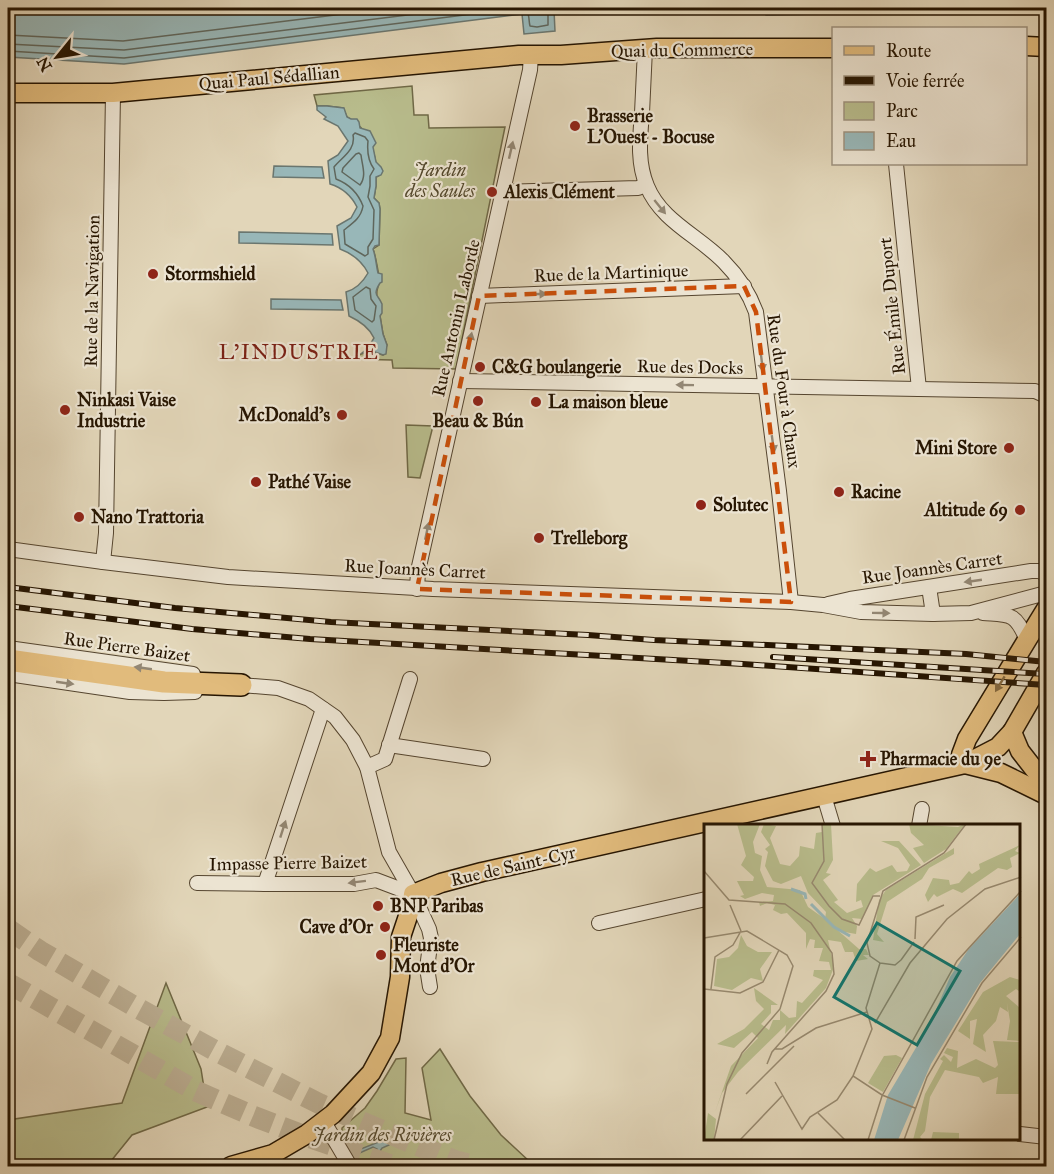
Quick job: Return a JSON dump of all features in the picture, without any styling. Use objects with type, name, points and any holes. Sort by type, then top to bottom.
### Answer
[{"type":"highway","points":[[8,660],[164,682],[241,686]]},
{"type":"main road","points":[[1027,46],[1047,47]]},
{"type":"main road","name":"Quai du Commerce","points":[[531,54],[561,55],[645,49],[832,48]]},
{"type":"main road","name":"Quai Paul Sédallian","points":[[8,93],[113,93],[531,54]]},
{"type":"main road","points":[[1047,609],[968,739],[961,755],[965,764],[1001,773],[1047,795]]},
{"type":"main road","name":"Rue de Saint-Cyr","points":[[413,894],[471,875],[965,764],[998,747],[1012,732],[1047,673]]},
{"type":"main road","points":[[1012,732],[1020,751],[1047,788]]},
{"type":"main road","points":[[231,1167],[273,1154],[299,1140],[324,1122],[371,1073],[390,1038],[400,977],[401,937],[413,894]]},
{"type":"street","name":"Rue du Four à Chaux","points":[[645,49],[639,158],[646,185],[665,214],[723,261],[744,286],[756,312],[779,491],[790,602]]},
{"type":"street","name":"Rue Antonin Laborde","points":[[417,588],[418,571],[530,70],[531,54]]},
{"type":"street","name":"Rue de la Navigation","points":[[103,562],[106,533],[113,93]]},
{"type":"street","name":"Rue Émile Duport","points":[[896,165],[919,388],[1035,391],[1047,396]]},
{"type":"street","points":[[502,192],[638,188],[646,185]]},
{"type":"street","name":"Rue de la Martinique","points":[[479,296],[744,286]]},
{"type":"street","name":"Rue des Docks","points":[[460,381],[919,388]]},
{"type":"street","name":"Rue Joannès Carret","points":[[8,549],[228,577],[417,588],[790,602],[861,612],[933,614],[971,612],[1047,593]]},
{"type":"street","name":"Rue Joannès Carret","points":[[823,605],[1044,569]]},
{"type":"street","points":[[929,587],[933,614]]},
{"type":"street","points":[[971,612],[1009,615],[1020,624],[1027,640]]},
{"type":"street","name":"Rue Pierre Baizet","points":[[8,648],[215,676],[241,686]]},
{"type":"street","name":"Rue Pierre Baizet","points":[[8,674],[130,693],[213,692],[241,686],[278,688],[309,699],[335,717],[353,740],[367,767],[389,852],[413,894],[429,929],[431,938],[427,968],[430,987]]},
{"type":"street","points":[[367,767],[385,759],[410,679]]},
{"type":"street","points":[[265,884],[323,709]]},
{"type":"street","points":[[389,745],[483,759]]},
{"type":"street","points":[[824,796],[832,824]]},
{"type":"street","points":[[919,824],[922,809]]},
{"type":"street","name":"Impasse Pierre Baizet","points":[[197,883],[354,884],[376,880],[413,894]]},
{"type":"street","points":[[599,923],[704,899]]},
{"type":"street","points":[[324,1122],[350,1167]]},
{"type":"street","points":[[1021,1134],[1047,1137]]},
{"type":"highlighted area","points":[[744,286],[756,312],[791,602],[417,589],[479,296]]},
{"type":"green space","name":"Jardin des Saules","points":[[412,86],[414,115],[428,115],[429,128],[505,127],[456,369],[393,368],[392,360],[349,359],[368,352],[383,355],[387,345],[377,297],[379,280],[373,249],[379,245],[380,209],[379,203],[374,198],[378,176],[373,150],[361,128],[347,117],[343,108],[317,106],[314,95]]},
{"type":"green space","points":[[406,425],[433,426],[420,478],[408,477]]},
{"type":"green space","points":[[166,983],[201,1069],[207,1107],[132,1135],[107,1166],[8,1166],[8,1120],[122,1103]]},
{"type":"green space","name":"Jardin des Rivières","points":[[440,1049],[470,1096],[501,1135],[529,1161],[529,1166],[361,1166],[342,1134],[342,1128],[365,1108],[396,1059],[406,1058],[405,1113],[431,1120],[422,1068]]},
{"type":"water","points":[[8,8],[577,8],[554,10],[555,31],[524,34],[522,14],[124,64],[8,57]]},
{"type":"water","points":[[763,8],[1046,8],[1046,10],[766,15]]},
{"type":"water","points":[[317,106],[344,108],[347,117],[357,119],[360,128],[370,131],[376,143],[373,147],[376,162],[383,171],[376,177],[374,198],[379,203],[380,209],[379,245],[373,249],[378,273],[382,274],[382,282],[376,293],[382,304],[380,316],[387,345],[386,354],[383,355],[375,352],[362,353],[374,338],[364,325],[349,316],[346,292],[359,285],[368,273],[357,258],[340,249],[337,226],[351,218],[357,207],[346,192],[330,184],[328,161],[338,155],[348,141],[338,126],[324,119],[326,117],[317,110]]},
{"type":"water","points":[[274,166],[322,167],[324,178],[273,177]]},
{"type":"water","points":[[239,232],[332,234],[333,245],[239,243]]},
{"type":"water","points":[[271,299],[341,300],[343,310],[271,309]]},
{"type":"water","points":[[386,1139],[389,1145],[382,1148],[370,1166],[368,1166],[377,1149],[373,1147],[355,1155],[353,1152]]},
{"type":"tunnel","points":[[8,929],[40,951],[132,1005],[320,1104],[456,1161],[476,1166]]},
{"type":"tunnel","points":[[8,983],[196,1091],[305,1136],[394,1166]]},
{"type":"railway","points":[[8,587],[175,608],[331,622],[966,654],[1046,662]]},
{"type":"railway","points":[[8,606],[192,629],[310,639],[743,664],[1046,685]]},
{"type":"railway","points":[[773,657],[1046,674]]},
{"type":"place","name":"Brasserie L'Ouest - Bocuse","points":[[575,126]]},
{"type":"place","name":"Alexis Clément","points":[[492,192]]},
{"type":"place","name":"Stormshield","points":[[153,274]]},
{"type":"place","name":"C&G boulangerie","points":[[480,367]]},
{"type":"place","name":"Beau & Bún","points":[[478,401]]},
{"type":"place","name":"La maison bleue","points":[[536,402]]},
{"type":"place","name":"Ninkasi Vaise Industrie","points":[[65,410]]},
{"type":"place","name":"McDonald's","points":[[342,415]]},
{"type":"place","name":"Mini Store","points":[[1009,448]]},
{"type":"place","name":"Pathé Vaise","points":[[256,482]]},
{"type":"place","name":"Racine","points":[[839,492]]},
{"type":"place","name":"Solutec","points":[[701,505]]},
{"type":"place","name":"Altitude 69","points":[[1020,510]]},
{"type":"place","name":"Nano Trattoria","points":[[79,517]]},
{"type":"place","name":"Trelleborg","points":[[539,538]]},
{"type":"place","name":"Pharmacie du 9e","points":[[868,759]]},
{"type":"place","name":"BNP Paribas","points":[[378,906]]},
{"type":"place","name":"Cave d'Or","points":[[385,927]]},
{"type":"place","name":"Fleuriste Mont d'Or","points":[[381,955]]},
{"type":"district","name":"L’INDUSTRIE","points":[[299,352]]}]
